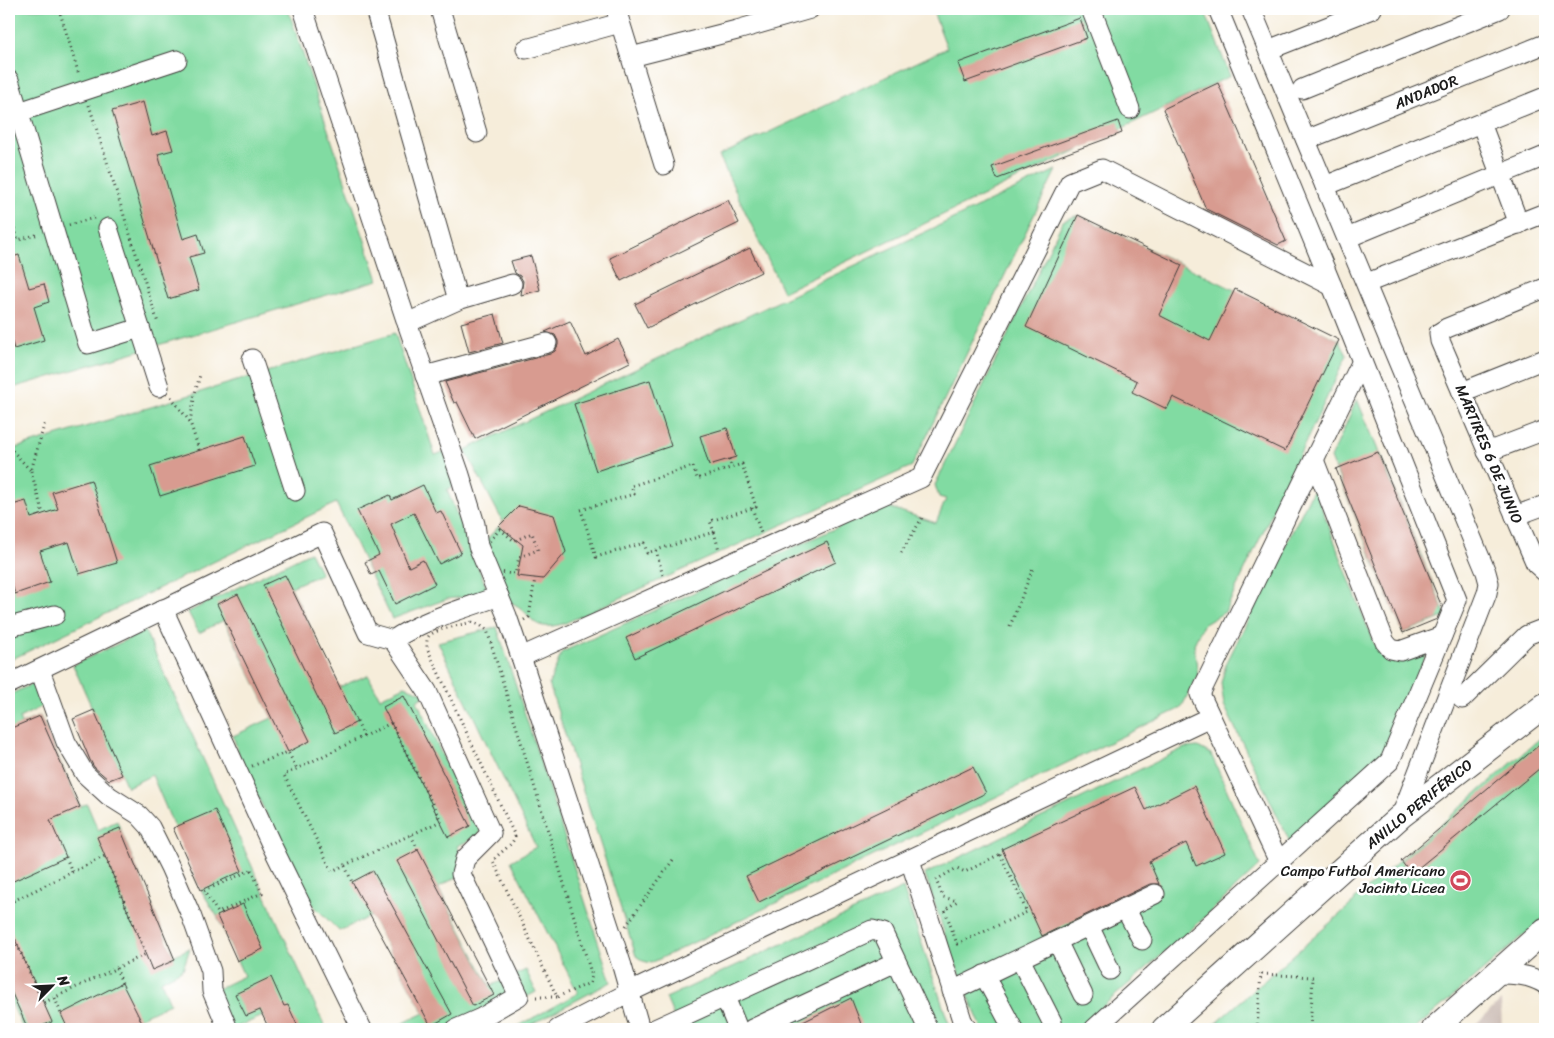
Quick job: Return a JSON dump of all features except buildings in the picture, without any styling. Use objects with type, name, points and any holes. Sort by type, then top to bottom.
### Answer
[{"type":"main road","name":"ANILLO PERIFÉRICO","points":[[1164,1029],[1401,816],[1545,705]]},
{"type":"main road","points":[[1434,1029],[1545,930]]},
{"type":"street","points":[[303,9],[407,323],[460,475],[475,524],[478,546],[499,596],[521,657],[611,932],[640,1029]]},
{"type":"street","points":[[375,9],[458,300]]},
{"type":"street","points":[[440,9],[477,133]]},
{"type":"street","points":[[630,57],[810,9]]},
{"type":"street","points":[[1092,9],[1130,109]]},
{"type":"street","points":[[1094,1029],[1390,761],[1457,600],[1332,286],[1218,9]]},
{"type":"street","points":[[1250,9],[1367,284],[1483,563],[1489,583],[1487,593],[1401,816]]},
{"type":"street","points":[[1268,50],[1372,9]]},
{"type":"street","points":[[1302,89],[1500,9]]},
{"type":"street","points":[[526,49],[618,16],[664,165]]},
{"type":"street","name":"ANDADOR","points":[[1306,140],[1545,44]]},
{"type":"street","points":[[18,112],[177,60]]},
{"type":"street","points":[[9,80],[88,344],[140,328]]},
{"type":"street","points":[[1326,186],[1545,97]]},
{"type":"street","points":[[1481,122],[1519,224]]},
{"type":"street","points":[[1347,238],[1545,156]]},
{"type":"street","points":[[521,657],[921,478],[1070,182],[1102,169],[1332,286]]},
{"type":"street","points":[[1367,284],[1545,213]]},
{"type":"street","points":[[108,228],[140,328],[164,390]]},
{"type":"street","points":[[407,323],[458,300],[512,284]]},
{"type":"street","name":"MARTIRES 6 DE JUNIO","points":[[1545,288],[1447,328],[1440,333],[1440,341],[1536,564],[1545,572]]},
{"type":"street","points":[[426,376],[547,342]]},
{"type":"street","points":[[252,359],[295,491]]},
{"type":"street","points":[[1462,392],[1545,359]]},
{"type":"street","points":[[1279,862],[1200,694],[1362,361]]},
{"type":"street","points":[[1488,452],[1545,430]]},
{"type":"street","points":[[1314,460],[1386,642],[1391,649],[1400,651],[1442,636]]},
{"type":"street","points":[[1515,516],[1545,505]]},
{"type":"street","points":[[9,684],[322,533],[368,633],[393,640],[427,691],[491,833],[465,859],[461,874],[519,996],[481,1018],[456,1029]]},
{"type":"street","points":[[393,640],[430,621],[499,596]]},
{"type":"street","points":[[163,609],[238,772],[362,1029]]},
{"type":"street","points":[[9,627],[55,615]]},
{"type":"street","points":[[1462,699],[1527,635],[1545,628]]},
{"type":"street","points":[[40,670],[66,742],[85,774],[110,796],[139,815],[150,827],[191,915],[211,971],[212,991],[228,1029]]},
{"type":"street","points":[[558,1029],[630,992],[1210,717]]},
{"type":"street","points":[[910,860],[952,991],[967,1029]]},
{"type":"street","points":[[952,991],[1155,894]]},
{"type":"street","points":[[1125,908],[1142,940]]},
{"type":"street","points":[[1089,926],[1110,970]]},
{"type":"street","points":[[655,1029],[688,1022],[724,997],[872,930],[883,933],[928,1029]]},
{"type":"street","points":[[1057,941],[1083,995]]},
{"type":"street","points":[[1020,959],[1052,1022]]},
{"type":"street","points":[[752,1029],[896,962]]},
{"type":"street","points":[[1495,974],[1521,974],[1545,984]]},
{"type":"street","points":[[984,976],[1013,1029]]},
{"type":"street","points":[[724,997],[738,1029]]},
{"type":"path","points":[[59,9],[159,324]]},
{"type":"path","points":[[9,209],[18,240]]},
{"type":"path","points":[[190,422],[200,375]]},
{"type":"path","points":[[164,390],[190,422],[199,450]]},
{"type":"path","points":[[31,471],[45,422]]},
{"type":"path","points":[[9,447],[31,471],[43,514]]},
{"type":"path","points":[[729,459],[732,468]]},
{"type":"path","points":[[742,464],[756,506],[710,521],[714,532],[647,553],[644,543],[596,558],[581,510],[634,494],[631,486],[693,466],[697,478],[732,468],[742,464]]},
{"type":"path","points":[[752,508],[766,547]]},
{"type":"path","points":[[901,554],[922,518]]},
{"type":"path","points":[[500,529],[514,541],[532,533],[538,550],[519,557],[515,574],[498,572],[487,544],[500,529]]},
{"type":"path","points":[[656,550],[668,591]]},
{"type":"path","points":[[1010,626],[1033,568]]},
{"type":"path","points":[[511,628],[529,617],[535,578]]},
{"type":"path","points":[[519,996],[557,997],[590,983],[592,976],[487,630],[472,622],[436,632],[429,636],[426,641],[515,836],[514,841],[497,854],[493,861],[557,997]]},
{"type":"path","points":[[357,722],[364,737]]},
{"type":"path","points":[[391,723],[441,821],[332,871],[284,776],[364,737],[391,723]]},
{"type":"path","points":[[238,772],[288,752],[297,769]]},
{"type":"path","points":[[411,835],[418,850]]},
{"type":"path","points":[[1000,854],[1027,912],[957,944],[945,910],[957,901],[943,898],[936,880],[957,868],[965,872],[1000,854]]},
{"type":"path","points":[[9,894],[10,902],[105,856],[146,954],[43,1003],[9,926]]},
{"type":"path","points":[[66,857],[72,872]]},
{"type":"path","points":[[611,932],[626,926],[675,857]]},
{"type":"path","points":[[345,866],[352,882]]},
{"type":"path","points":[[251,870],[257,881],[262,893],[218,913],[204,891],[251,870]]},
{"type":"path","points":[[1247,955],[1262,974],[1257,1029]]},
{"type":"path","points":[[116,968],[122,982]]},
{"type":"path","points":[[1262,974],[1313,977],[1310,1029]]},
{"type":"path","points":[[55,998],[61,1014]]},
{"type":"shaded area","points":[[1501,1001],[1502,1029],[1470,1029]]},
{"type":"green space","points":[[9,9],[288,9],[378,280],[9,389]]},
{"type":"green space","points":[[932,9],[1204,9],[1230,76],[783,292],[719,156],[947,48]]},
{"type":"green space","points":[[1056,170],[912,466],[563,624],[543,626],[537,624],[518,606],[510,602],[484,542],[503,522],[465,450]]},
{"type":"green space","points":[[1078,215],[1339,340],[1347,355],[1225,612],[1203,625],[1194,644],[1198,676],[1181,708],[651,963],[643,961],[636,956],[549,684],[562,652],[885,506],[936,523],[946,499],[939,497],[935,485],[1063,221]]},
{"type":"green space","points":[[395,333],[435,455],[446,451],[459,483],[447,490],[489,594],[447,599],[392,619],[336,503],[12,659],[9,649],[9,450]]},
{"type":"green space","points":[[1357,399],[1446,616],[1403,633],[1331,458]]},
{"type":"green space","points":[[1314,488],[1374,644],[1382,653],[1430,645],[1384,757],[1290,842],[1224,705],[1221,683],[1226,664]]},
{"type":"green space","points":[[310,552],[321,574],[291,587],[339,687],[368,675],[380,698],[405,686],[426,694],[417,701],[473,822],[484,816],[479,836],[457,846],[469,871],[438,887],[490,986],[526,970],[536,992],[477,1023],[460,1029],[391,1029],[424,1013],[371,916],[339,931],[308,900],[242,764],[233,736],[272,718],[224,620],[199,633],[188,612]]},
{"type":"green space","points":[[497,627],[611,982],[522,1029],[513,1029],[578,993],[511,861],[536,847],[438,642]]},
{"type":"green space","points":[[145,631],[326,1029],[269,1029],[263,1016],[232,1029],[215,990],[244,976],[217,916],[201,890],[152,775],[127,787],[73,665]]},
{"type":"green space","points":[[34,683],[45,705],[19,718],[21,724],[40,716],[80,806],[87,804],[98,830],[117,821],[173,956],[190,948],[183,969],[161,981],[170,1003],[139,1018],[145,1029],[23,1029],[9,997],[9,695]]},
{"type":"green space","name":"Campo Futbol Americano Jacinto Licea","points":[[1545,734],[1545,917],[1415,1029],[1209,1029],[1354,900]]},
{"type":"green space","points":[[1198,747],[1211,754],[1260,865],[1205,917],[1077,1029],[982,1029],[950,950],[925,874],[1184,748]]},
{"type":"green space","points":[[903,888],[952,1029],[679,1029],[666,998]]},
{"type":"place","name":"Campo Futbol Americano Jacinto Licea","points":[[1461,880]]}]
